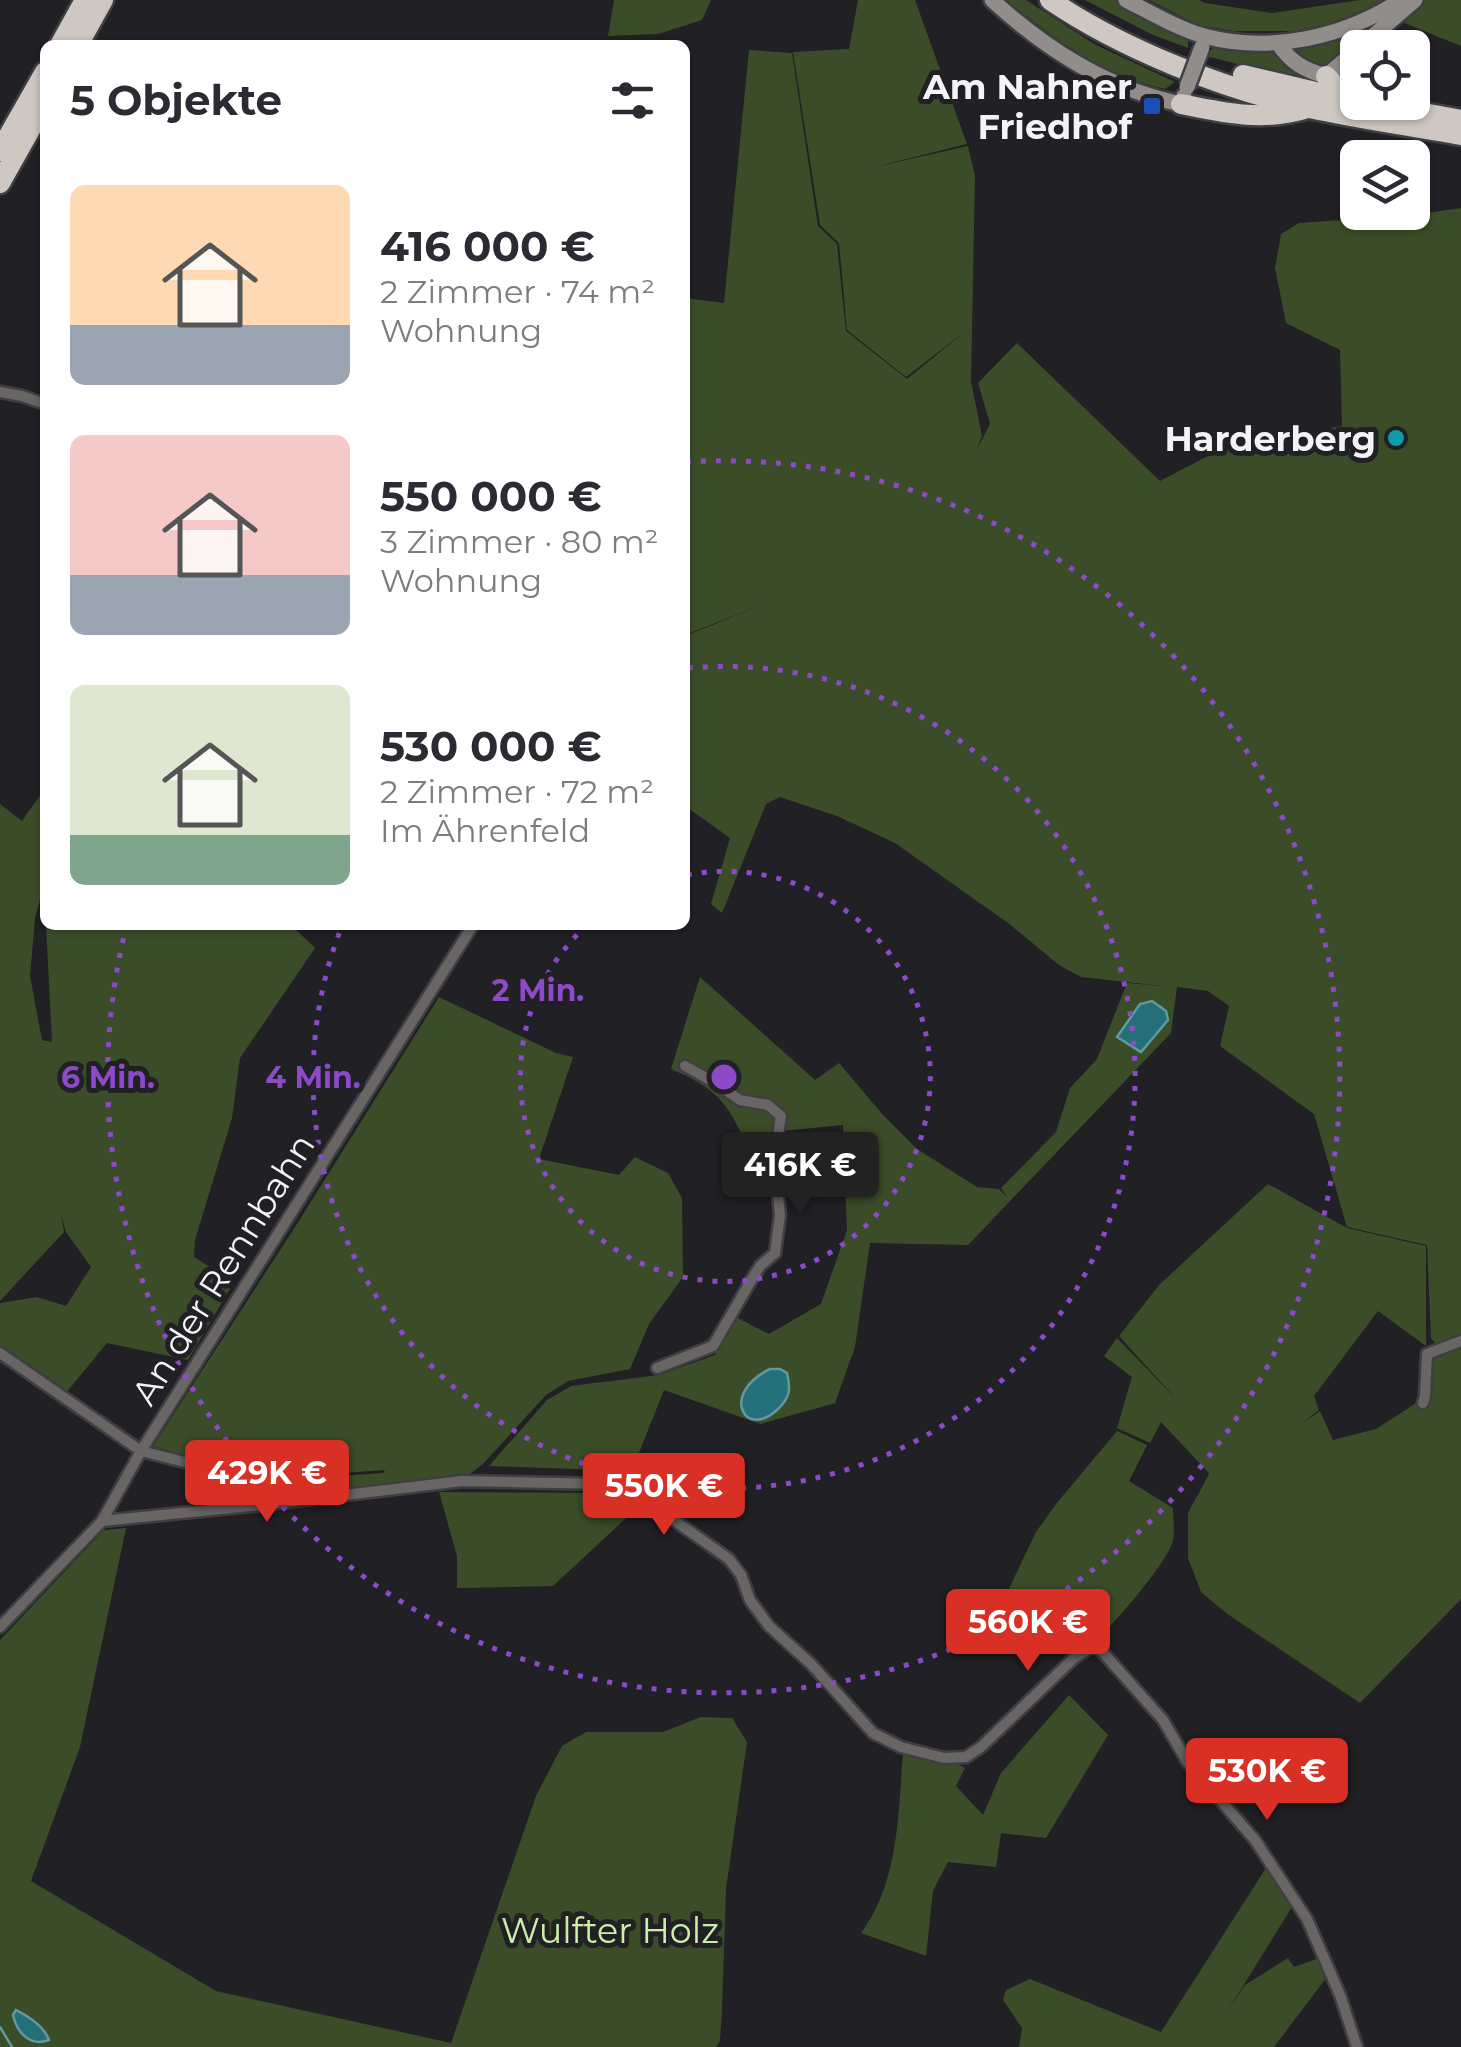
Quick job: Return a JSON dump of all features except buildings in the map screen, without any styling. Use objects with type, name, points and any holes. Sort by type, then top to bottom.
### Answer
[{"type":"highway","points":[[63,40],[86,0]]},
{"type":"highway","points":[[81,40],[103,0]]},
{"type":"highway","points":[[1050,0],[1143,51],[1209,78],[1310,108],[1461,136]]},
{"type":"highway","points":[[1071,0],[1214,68],[1340,98]]},
{"type":"highway","points":[[1326,76],[1340,88]]},
{"type":"highway","points":[[0,151],[40,81]]},
{"type":"highway","points":[[1184,96],[1233,114],[1285,115],[1310,108]]},
{"type":"highway","points":[[0,183],[40,112]]},
{"type":"highway","points":[[1430,115],[1461,120]]},
{"type":"street","points":[[992,0],[1074,63],[1130,91],[1184,96],[1204,42]]},
{"type":"street","points":[[1126,0],[1204,42],[1278,43],[1325,36],[1358,24],[1400,0]]},
{"type":"street","points":[[1379,30],[1415,0]]},
{"type":"street","points":[[1278,43],[1287,56],[1306,70],[1326,76],[1340,64]]},
{"type":"street","points":[[0,392],[40,402]]},
{"type":"street","name":"An der Rennbahn","points":[[0,1627],[102,1520],[141,1451],[470,930]]},
{"type":"street","points":[[657,1368],[713,1346],[760,1266],[775,1253],[780,1214],[774,1160],[781,1116],[768,1105],[740,1100],[684,1066]]},
{"type":"street","points":[[1423,1403],[1428,1354],[1461,1342]]},
{"type":"street","points":[[0,1353],[141,1451],[236,1475]]},
{"type":"street","points":[[102,1520],[462,1481],[606,1484],[644,1499],[729,1559],[769,1626],[811,1664],[873,1733],[901,1747],[944,1758],[966,1757],[1074,1658],[1098,1647],[1163,1720],[1188,1763],[1255,1840],[1308,1919],[1340,1995],[1356,2047]]},
{"type":"green space","points":[[614,0],[711,0],[702,20],[658,34],[608,36]]},
{"type":"green space","points":[[858,0],[915,0],[967,144],[870,168],[968,146],[975,176],[971,381],[982,436],[976,451],[990,424],[978,383],[1017,343],[1160,481],[1225,447],[1342,426],[1340,350],[1286,323],[1275,268],[1281,234],[1299,223],[1340,220],[1340,230],[1430,230],[1430,212],[1461,208],[1461,1599],[1360,1703],[1201,1592],[1188,1558],[1188,1513],[1208,1472],[1161,1422],[1150,1443],[1117,1428],[1132,1377],[1104,1356],[1117,1338],[1178,1401],[1119,1336],[1159,1285],[1268,1184],[1347,1228],[1426,1246],[1426,1346],[1378,1311],[1314,1396],[1319,1410],[1300,1425],[1320,1411],[1333,1440],[1376,1429],[1427,1396],[1429,1359],[1445,1350],[1431,1338],[1427,1245],[1347,1227],[1314,1114],[1220,1046],[1229,1006],[1208,991],[1177,987],[1171,1033],[968,1245],[870,1243],[855,1347],[835,1403],[760,1424],[664,1390],[629,1478],[607,1470],[489,1466],[547,1400],[571,1386],[659,1375],[715,1355],[736,1317],[769,1334],[821,1304],[847,1230],[843,1125],[742,1135],[714,1094],[671,1069],[700,977],[815,1080],[839,1063],[917,1149],[977,1187],[999,1189],[1007,1197],[1001,1188],[1056,1132],[1070,1088],[1097,1059],[1127,983],[1163,986],[1081,977],[1059,965],[1008,923],[895,843],[837,816],[780,797],[766,804],[722,913],[711,904],[730,838],[690,810],[690,634],[774,600],[690,633],[690,299],[724,303],[749,50],[792,53],[818,226],[837,244],[846,331],[907,379],[967,330],[906,377],[847,330],[839,243],[820,225],[793,52],[849,49]]},
{"type":"green space","points":[[1006,0],[1026,0],[1096,45],[1175,82],[1165,89],[1100,65],[1061,42]]},
{"type":"green space","points":[[1085,0],[1117,0],[1188,37],[1188,48],[1151,34]]},
{"type":"green space","points":[[1149,0],[1199,0],[1272,13],[1384,0],[1350,18],[1298,31],[1233,31],[1198,25]]},
{"type":"green space","points":[[1420,0],[1461,0],[1461,46],[1430,33],[1430,30],[1397,20]]},
{"type":"green space","points":[[1395,10],[1372,30],[1340,30],[1340,57],[1326,69],[1291,57],[1292,47]]},
{"type":"green space","points":[[1215,45],[1273,48],[1293,71],[1320,80],[1325,86],[1206,56]]},
{"type":"green space","points":[[40,795],[40,900],[30,976],[42,1040],[52,1042],[46,930],[296,930],[315,948],[240,1058],[232,1118],[195,1240],[194,1257],[234,1282],[188,1360],[107,1343],[65,1394],[0,1348],[0,1303],[37,1297],[66,1306],[91,1267],[66,1232],[61,1214],[64,1232],[0,1301],[0,804],[22,821]]},
{"type":"green space","points":[[439,997],[556,1053],[573,1057],[539,1159],[619,1175],[635,1157],[668,1173],[682,1198],[683,1277],[649,1324],[630,1369],[568,1381],[546,1395],[483,1464],[462,1480],[306,1496],[249,1482],[385,1470],[266,1478],[153,1446],[297,1224]]},
{"type":"green space","points":[[1117,1431],[1147,1445],[1129,1481],[1173,1508],[1173,1540],[1151,1577],[1115,1621],[1096,1641],[1087,1641],[1069,1655],[1005,1597],[1036,1532]]},
{"type":"green space","points":[[439,1492],[604,1493],[638,1507],[553,1586],[457,1588],[457,1556]]},
{"type":"green space","name":"Wulfter Holz","points":[[126,1528],[80,1747],[31,1881],[216,1991],[451,2043],[536,1796],[562,1746],[586,1732],[663,1732],[701,1717],[732,1718],[747,1742],[726,1889],[722,2010],[716,2047],[0,2047],[0,1640],[104,1530]]},
{"type":"green space","points":[[1069,1695],[1108,1735],[1046,1838],[1001,1833],[996,1867],[948,1862],[933,1891],[926,1956],[861,1933],[874,1913],[890,1870],[903,1753],[965,1768],[956,1786],[983,1815],[1001,1773]]},
{"type":"green space","points":[[1266,1868],[1292,1907],[1227,2012],[1245,1985],[1288,1958],[1294,1967],[1319,1958],[1327,1977],[1274,2047],[1019,2047],[1022,2028],[1003,2000],[1006,1990],[1030,1979],[1161,2032]]},
{"type":"water","points":[[1152,1001],[1166,1011],[1168,1020],[1141,1052],[1117,1037],[1140,1004]]},
{"type":"water","points":[[770,1369],[787,1373],[785,1401],[765,1418],[747,1417],[742,1410],[745,1390]]},
{"type":"water","points":[[16,2010],[36,2022],[49,2040],[36,2042],[25,2037],[15,2022]]},
{"type":"waterway","points":[[0,2027],[12,2047]]},
{"type":"place","name":"Am Nahner Friedhof","points":[[1152,106]]},
{"type":"place","name":"Harderberg","points":[[1396,438]]}]
